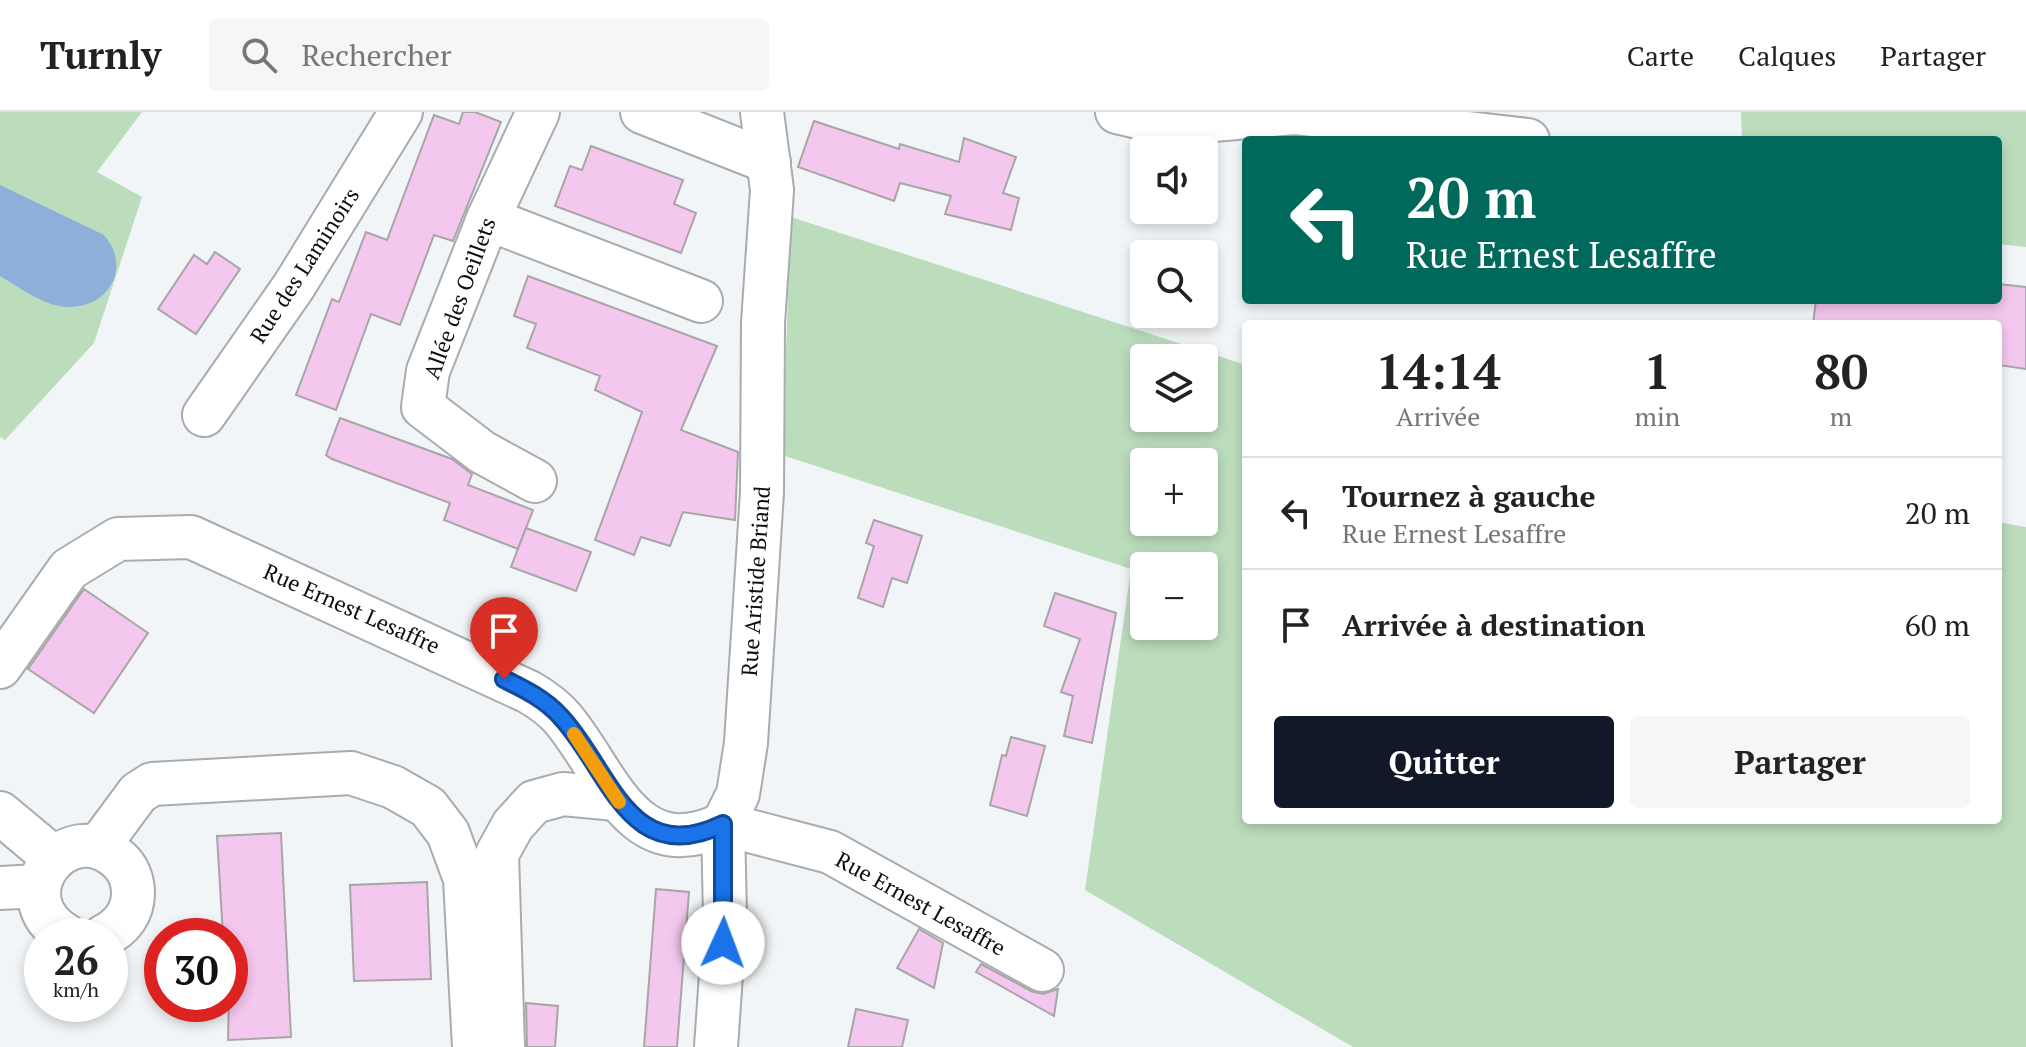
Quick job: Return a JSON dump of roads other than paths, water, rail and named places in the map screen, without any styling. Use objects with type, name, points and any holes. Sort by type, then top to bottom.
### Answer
[{"type":"street","name":"Rue des Laminoirs","points":[[204,415],[294,286],[401,112]]},
{"type":"street","name":"Allée des Oeillets","points":[[535,481],[482,452],[423,407],[428,371],[488,219],[538,112]]},
{"type":"street","points":[[642,112],[769,162]]},
{"type":"street","name":"Rue Aristide Briand","points":[[716,1047],[725,917],[723,824],[738,794],[746,743],[762,492],[763,323],[772,190],[762,112]]},
{"type":"street","points":[[1117,112],[1168,124],[1294,113],[1493,136]]},
{"type":"street","points":[[488,219],[701,301]]},
{"type":"street","name":"Rue Ernest Lesaffre","points":[[0,667],[69,569],[118,539],[191,537],[529,692],[562,717],[616,799],[632,816],[662,833],[703,834],[723,824],[830,852],[1042,970]]},
{"type":"street","points":[[98,847],[138,793],[152,784],[351,773],[393,787],[428,807],[448,833],[465,879],[474,1047]]},
{"type":"street","points":[[503,1047],[497,854],[513,825],[534,802],[563,794],[616,799]]},
{"type":"street","points":[[0,813],[31,877],[46,918]]},
{"type":"street","points":[[31,877],[67,849],[98,847],[123,863],[133,891],[126,918]]},
{"type":"water","points":[[0,185],[104,235],[116,260],[116,272],[105,293],[82,306],[59,306],[32,296],[0,276]]}]
